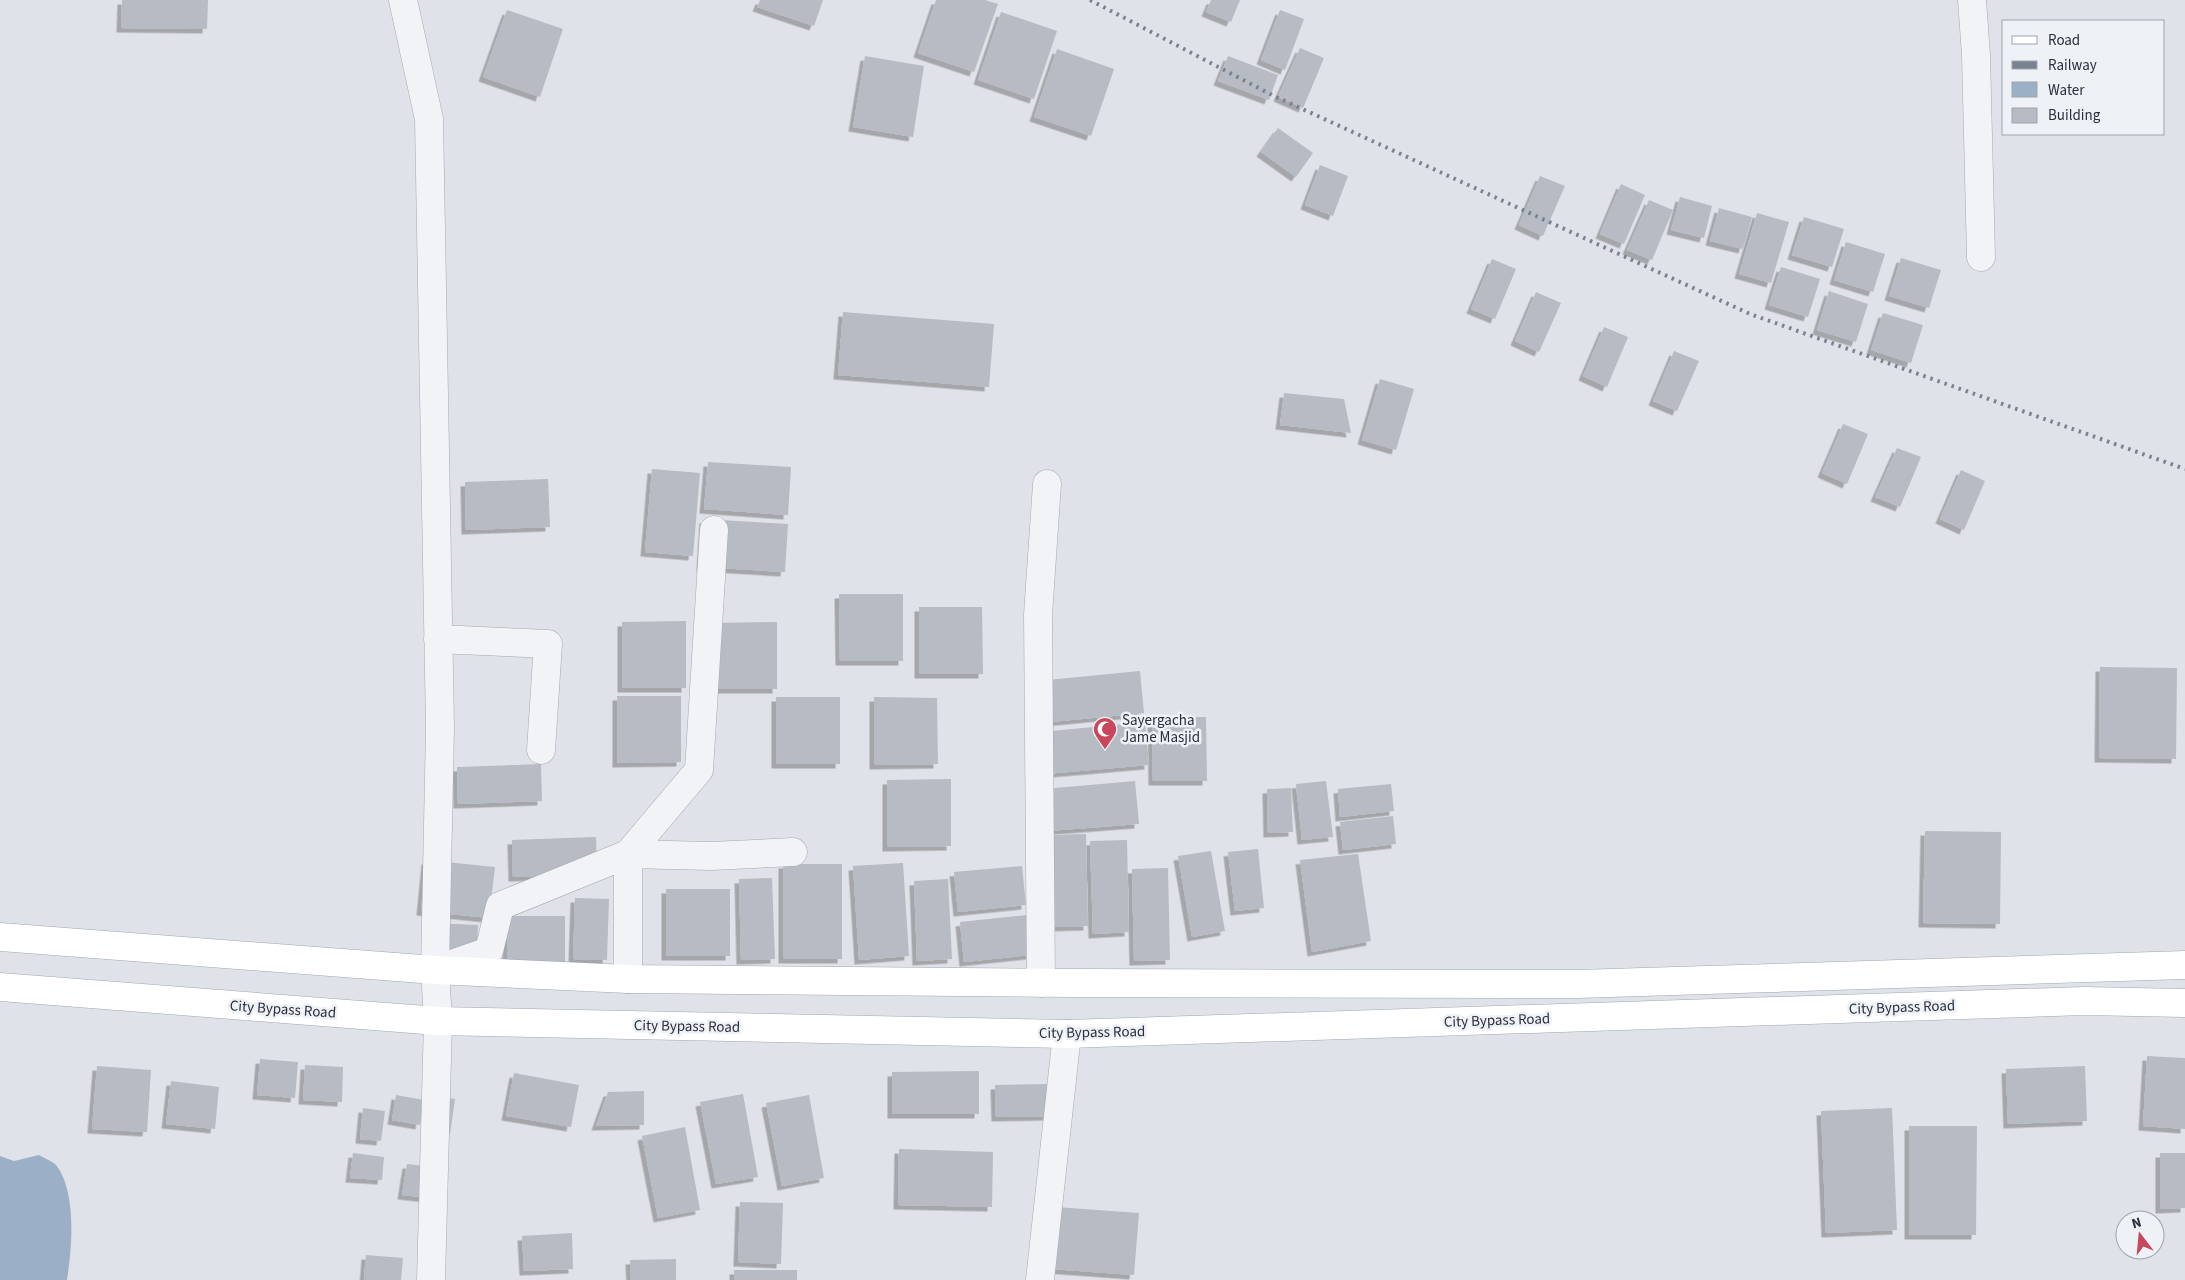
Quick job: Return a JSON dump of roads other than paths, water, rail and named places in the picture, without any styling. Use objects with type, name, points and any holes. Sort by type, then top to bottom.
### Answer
[{"type":"main road","points":[[0,937],[436,970],[628,979],[1041,983],[1577,984],[2185,964]]},
{"type":"main road","name":"City Bypass Road","points":[[0,986],[438,1021],[1067,1034],[2084,1001],[2185,1003]]},
{"type":"street","points":[[404,0],[429,119],[440,728],[436,970],[438,1021],[431,1280]]},
{"type":"street","points":[[1972,0],[1976,55],[1981,257]]},
{"type":"street","points":[[1041,983],[1038,615],[1047,484]]},
{"type":"street","points":[[628,979],[628,854],[699,770],[714,530]]},
{"type":"street","points":[[438,640],[548,644],[541,750]]},
{"type":"street","points":[[436,970],[489,952],[500,906],[628,854],[711,856],[793,852]]},
{"type":"street","points":[[1040,1280],[1067,1034]]},
{"type":"water","points":[[39,1155],[56,1165],[63,1176],[67,1190],[70,1205],[71,1237],[67,1280],[0,1280],[0,1156],[14,1161]]},
{"type":"railway","points":[[1090,0],[1274,96],[1750,314],[2185,469]]},
{"type":"place","name":"Sayergacha Jame Masjid","points":[[1105,750]]}]
